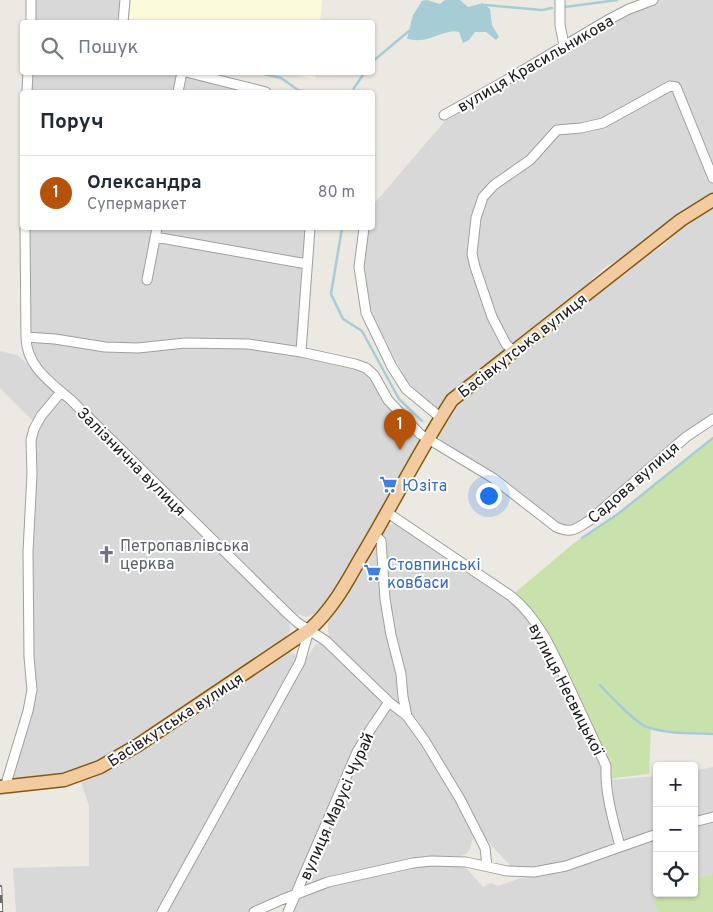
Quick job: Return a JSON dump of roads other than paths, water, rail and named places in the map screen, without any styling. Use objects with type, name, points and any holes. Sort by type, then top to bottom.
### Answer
[{"type":"main road","name":"Басівкутська вулиця","points":[[2,787],[64,780],[100,767],[138,745],[320,621],[375,535],[452,400],[681,220],[713,200]]},
{"type":"street","points":[[31,0],[31,20]]},
{"type":"street","points":[[123,20],[125,0]]},
{"type":"street","points":[[560,0],[560,25],[564,45]]},
{"type":"street","name":"вулиця Красильникова","points":[[444,116],[614,17],[653,0]]},
{"type":"street","points":[[27,90],[28,75]]},
{"type":"street","points":[[178,90],[181,75]]},
{"type":"street","points":[[198,75],[258,90]]},
{"type":"street","points":[[513,351],[506,344],[492,318],[474,267],[472,254],[476,218],[483,198],[489,189],[530,160],[552,135],[562,129],[581,128],[603,123],[670,86],[676,87],[713,178]]},
{"type":"street","name":"Залізнична вулиця","points":[[24,230],[26,348],[35,367],[288,614],[326,641],[389,702],[407,716],[425,741],[460,799],[485,848],[487,866]]},
{"type":"street","points":[[147,280],[157,230]]},
{"type":"street","points":[[301,352],[310,230]]},
{"type":"street","points":[[364,230],[359,266],[366,313],[392,367],[406,389],[441,418]]},
{"type":"street","points":[[155,237],[307,264]]},
{"type":"street","points":[[26,338],[55,339],[105,347],[138,348],[195,343],[248,344],[340,360],[366,368],[374,375],[388,400],[398,413],[428,440]]},
{"type":"street","points":[[2,787],[28,711],[32,690],[29,657],[28,552],[32,474],[31,440],[34,428],[41,416],[61,392]]},
{"type":"street","name":"Садова вулиця","points":[[428,440],[493,478],[556,527],[566,531],[575,530],[590,520],[686,437],[713,420]]},
{"type":"street","name":"вулиця Несвицької","points":[[388,513],[504,592],[532,618],[561,672],[606,766],[611,812],[620,846]]},
{"type":"street","name":"Залізнична вулиця","points":[[375,535],[381,541],[385,599],[391,635],[401,674],[407,716]]},
{"type":"street","name":"Басівкутська вулиця","points":[[162,912],[300,662],[309,630]]},
{"type":"street","name":"вулиця Марусі Чурай","points":[[288,912],[357,752],[389,702]]},
{"type":"street","points":[[698,821],[713,817]]},
{"type":"street","points":[[254,912],[328,882],[413,863],[451,861],[507,871],[534,872],[551,870],[582,861],[653,835]]},
{"type":"water","points":[[427,0],[440,4],[445,0],[460,0],[468,7],[483,3],[490,9],[492,25],[499,37],[496,40],[486,32],[475,32],[469,40],[463,43],[459,32],[454,31],[424,39],[407,39],[413,15],[422,1]]},
{"type":"waterway","points":[[565,7],[617,0]]},
{"type":"waterway","points":[[483,6],[542,10],[552,8]]},
{"type":"waterway","points":[[375,59],[409,31]]},
{"type":"waterway","points":[[268,75],[281,78],[298,90]]},
{"type":"waterway","points":[[354,90],[363,75]]},
{"type":"waterway","points":[[342,230],[331,294],[343,319],[362,331],[399,399],[422,421]]},
{"type":"waterway","points":[[582,538],[618,514],[713,438]]},
{"type":"waterway","points":[[600,685],[630,715],[647,727],[671,732],[713,734]]},
{"type":"railway","points":[[0,887],[1,912]]},
{"type":"place","name":"Олександра","points":[[400,450]]},
{"type":"place","name":"Юзіта","points":[[388,485]]},
{"type":"place","name":"Петропавлівська церква","points":[[106,554]]},
{"type":"place","name":"Стовпинські ковбаси","points":[[373,573]]}]
